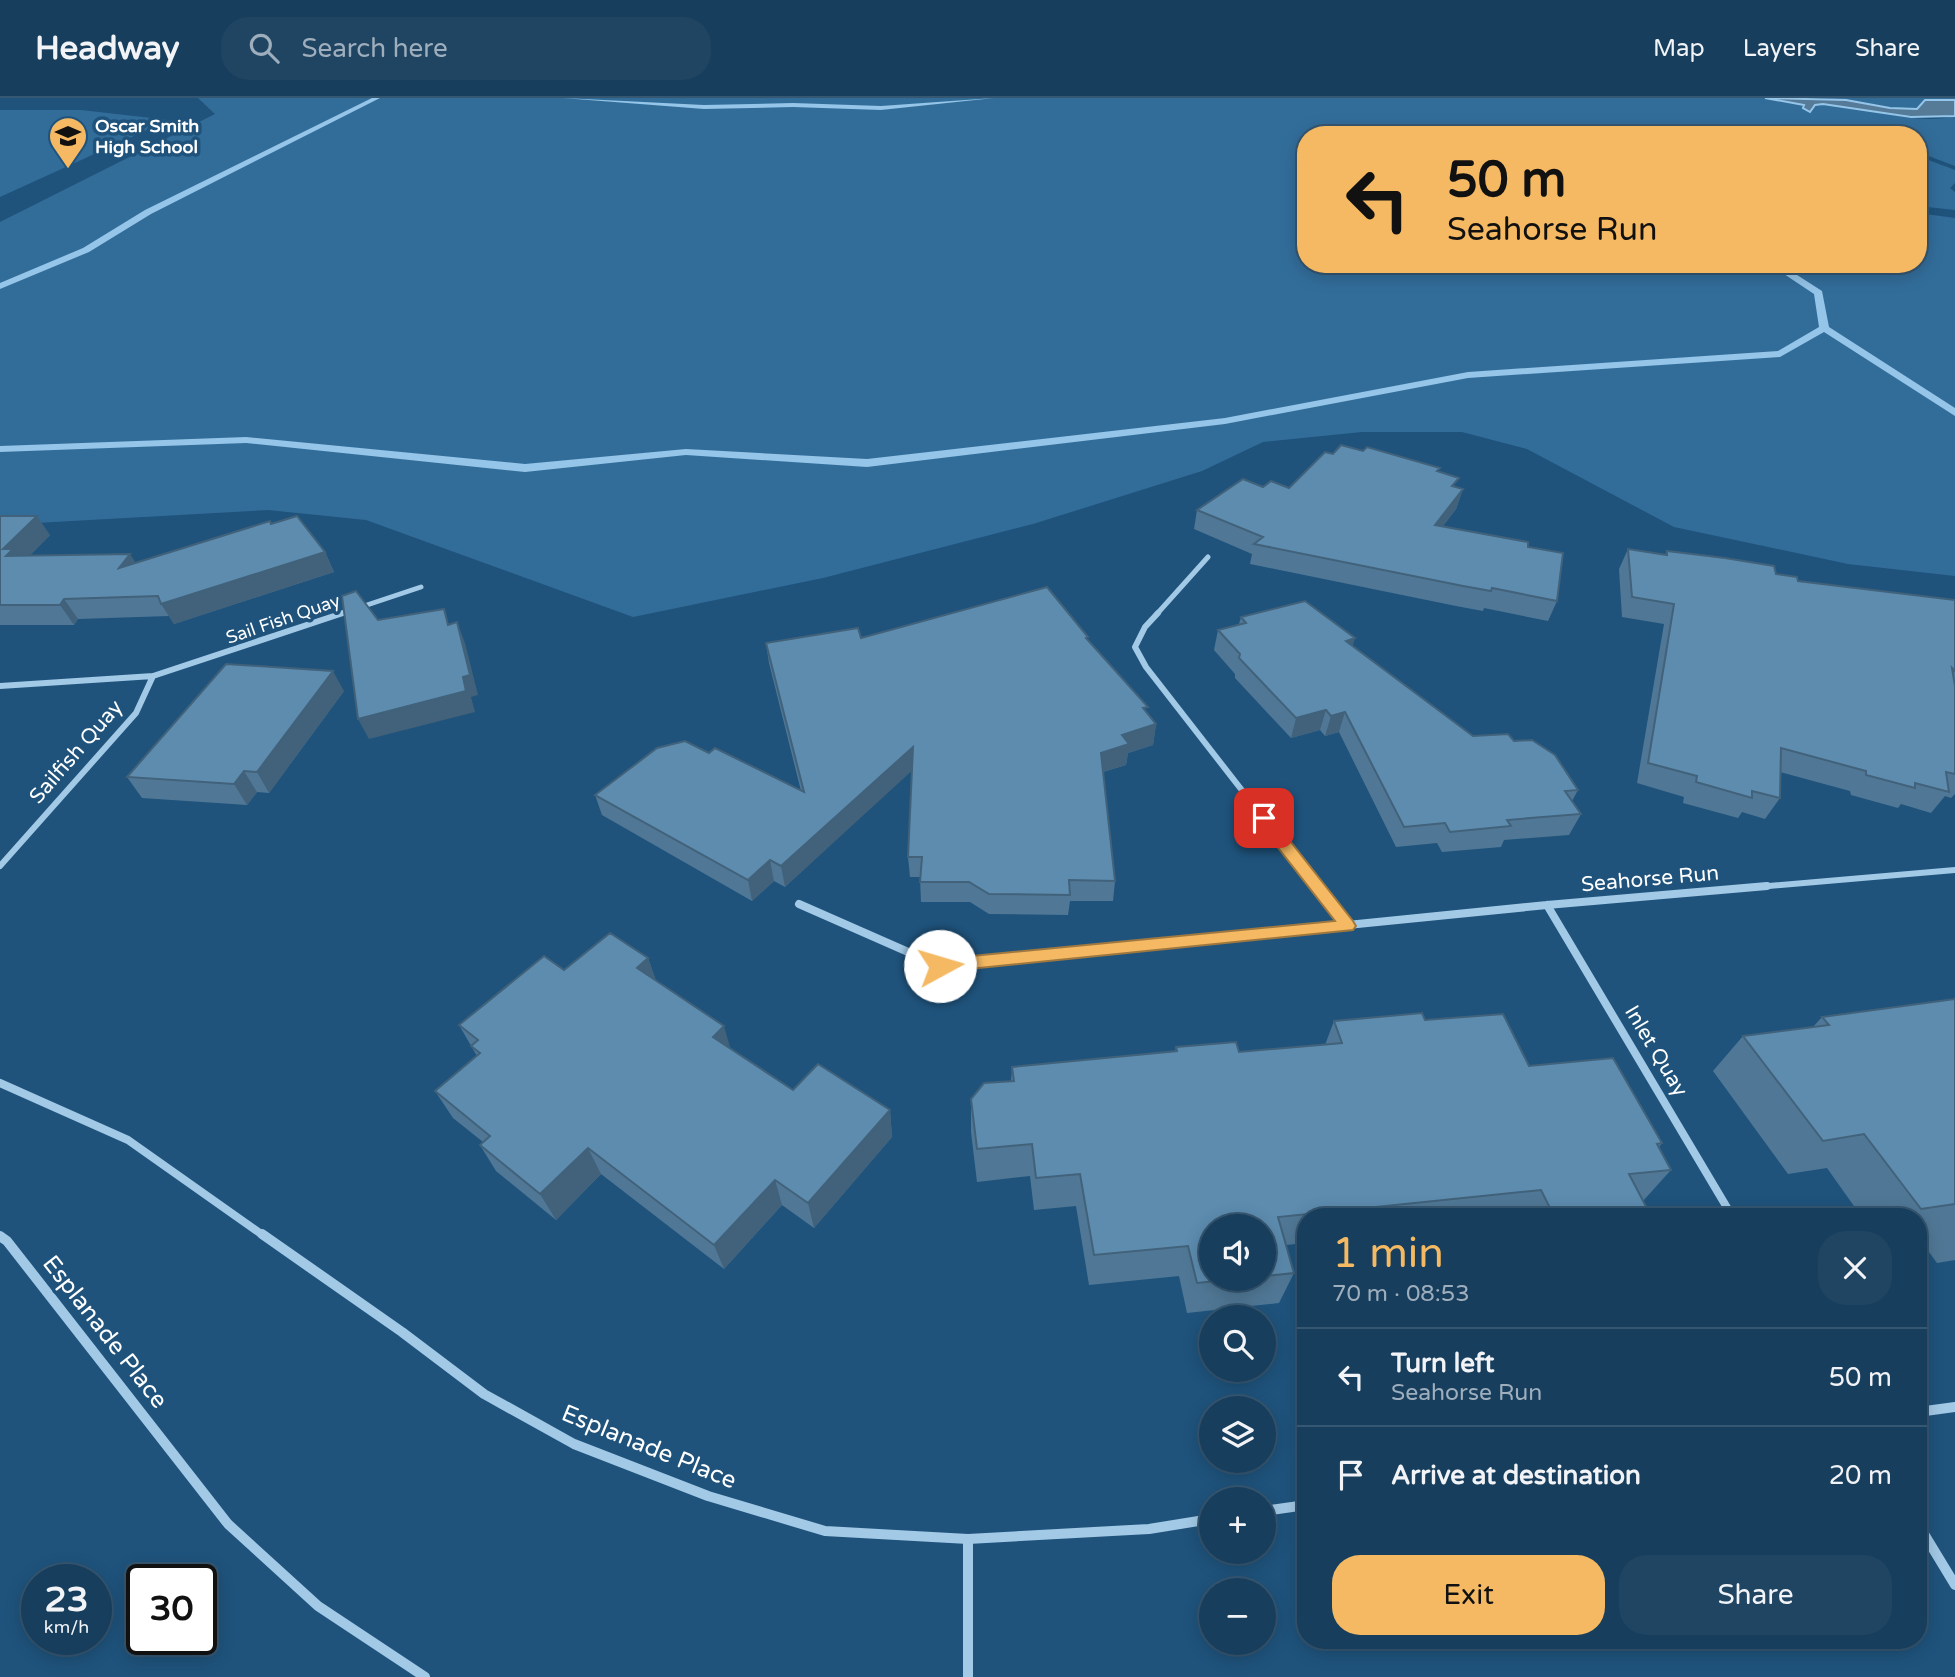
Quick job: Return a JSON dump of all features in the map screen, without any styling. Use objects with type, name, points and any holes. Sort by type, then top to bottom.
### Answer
[{"type":"street","points":[[1208,557],[1145,627],[1135,647],[1146,667],[1348,926]]},
{"type":"street","name":"Sail Fish Quay","points":[[153,676],[421,587]]},
{"type":"street","name":"Sailfish Quay","points":[[0,686],[153,676],[136,713],[0,866]]},
{"type":"street","name":"Seahorse Run","points":[[799,904],[940,966],[1547,905],[1955,870]]},
{"type":"street","name":"Inlet Quay","points":[[1547,905],[1727,1208]]},
{"type":"street","name":"Esplanade Place","points":[[0,1083],[128,1140],[402,1332],[484,1394],[574,1444],[708,1496],[825,1531],[968,1539],[1149,1529],[1199,1521]]},
{"type":"street","name":"Esplanade Place","points":[[0,1236],[7,1241],[228,1524],[318,1606],[425,1677]]},
{"type":"street","points":[[1927,1411],[1955,1407]]},
{"type":"street","points":[[1276,1509],[1297,1506]]},
{"type":"street","points":[[968,1539],[968,1677]]},
{"type":"street","points":[[1927,1539],[1955,1585]]},
{"type":"shaded area","points":[[198,98],[1765,98],[1794,103],[1857,107],[1922,119],[1955,116],[1955,166],[1927,155],[1927,126],[1297,126],[1297,273],[1927,273],[1927,214],[1955,218],[1955,576],[1848,564],[1674,527],[1527,449],[1462,432],[1362,432],[1263,442],[1202,471],[1033,524],[823,578],[633,617],[366,520],[268,510],[0,525],[0,222],[215,114]]},
{"type":"shaded area","points":[[1765,98],[1846,100],[1890,108],[1917,109],[1925,100],[1955,100],[1955,116],[1911,117],[1823,104],[1815,105],[1810,112],[1803,108],[1804,105]]},
{"type":"shaded area","points":[[1814,98],[1955,98],[1955,100],[1935,99],[1917,109],[1905,110],[1846,100]]},
{"type":"shaded area","points":[[0,110],[81,110],[169,120],[0,197]]},
{"type":"shaded area","points":[[1927,159],[1955,170],[1955,183],[1950,188],[1955,192],[1955,210],[1927,207]]},
{"type":"building","points":[[1341,445],[1363,451],[1367,447],[1440,468],[1437,471],[1459,478],[1452,486],[1463,489],[1435,525],[1528,542],[1528,547],[1563,553],[1557,601],[1492,588],[1491,591],[1463,586],[1254,544],[1263,537],[1197,510],[1243,479],[1263,487],[1271,481],[1289,488],[1325,452],[1333,454]]},
{"type":"building","points":[[0,516],[37,516],[3,549],[13,549],[6,556],[130,554],[119,568],[270,521],[271,524],[297,516],[325,552],[161,604],[158,596],[64,599],[60,605],[0,605]]},
{"type":"building","points":[[1628,549],[1667,555],[1667,551],[1725,558],[1774,566],[1776,574],[1797,577],[1798,581],[1955,600],[1955,671],[1952,668],[1955,686],[1955,774],[1946,772],[1949,792],[1915,783],[1915,788],[1866,775],[1866,771],[1781,748],[1780,798],[1752,791],[1752,798],[1696,782],[1697,776],[1648,763],[1674,604],[1632,597]]},
{"type":"building","points":[[1047,587],[1088,637],[1086,638],[1148,707],[1143,708],[1156,724],[1122,735],[1129,744],[1101,753],[1115,881],[1069,880],[1070,895],[989,894],[969,882],[920,882],[922,857],[908,857],[913,747],[781,866],[770,860],[748,880],[595,795],[657,748],[685,741],[709,753],[715,748],[804,792],[766,643],[858,628],[861,638]]},
{"type":"building","points":[[356,591],[378,620],[444,609],[448,625],[457,622],[470,675],[463,677],[466,691],[358,719],[342,596]]},
{"type":"building","points":[[1305,601],[1355,638],[1346,641],[1473,736],[1508,734],[1514,741],[1532,740],[1555,755],[1578,790],[1565,791],[1581,814],[1507,820],[1511,826],[1450,832],[1445,823],[1404,827],[1345,712],[1331,716],[1326,710],[1296,718],[1239,658],[1240,654],[1218,630],[1246,623],[1241,617]]},
{"type":"building","points":[[226,664],[333,671],[257,772],[244,771],[234,784],[127,777]]},
{"type":"building","points":[[610,933],[648,958],[637,968],[724,1026],[713,1037],[793,1090],[818,1064],[890,1110],[808,1203],[775,1180],[714,1245],[588,1148],[540,1194],[480,1145],[490,1136],[435,1091],[480,1053],[471,1046],[478,1040],[459,1025],[544,956],[564,970]]},
{"type":"building","points":[[1955,999],[1955,1204],[1920,1208],[1864,1134],[1823,1141],[1743,1036],[1829,1025],[1822,1017]]},
{"type":"building","points":[[1422,1013],[1425,1020],[1503,1014],[1529,1066],[1613,1058],[1662,1143],[1657,1144],[1671,1170],[1629,1174],[1647,1208],[1550,1208],[1541,1190],[1366,1208],[1297,1208],[1297,1215],[1278,1217],[1294,1273],[1276,1275],[1276,1214],[1199,1214],[1197,1283],[1188,1246],[1094,1255],[1080,1174],[1036,1178],[1032,1144],[977,1149],[971,1099],[984,1083],[1014,1081],[1012,1067],[1177,1051],[1176,1047],[1236,1042],[1239,1052],[1342,1043],[1334,1021]]},
{"type":"waterway","points":[[0,286],[86,250],[148,212],[377,98]]},
{"type":"waterway","points":[[566,98],[704,107],[793,105],[881,108],[991,98]]},
{"type":"waterway","points":[[1787,273],[1819,293],[1824,328]]},
{"type":"waterway","points":[[0,449],[246,440],[525,468],[686,452],[867,463],[1225,421],[1468,375],[1780,354],[1824,328]]},
{"type":"waterway","points":[[1824,328],[1955,413]]},
{"type":"place","name":"Oscar Smith High School","points":[[68,170]]},
{"type":"route","points":[[940,966],[1348,926],[1264,818]]}]
